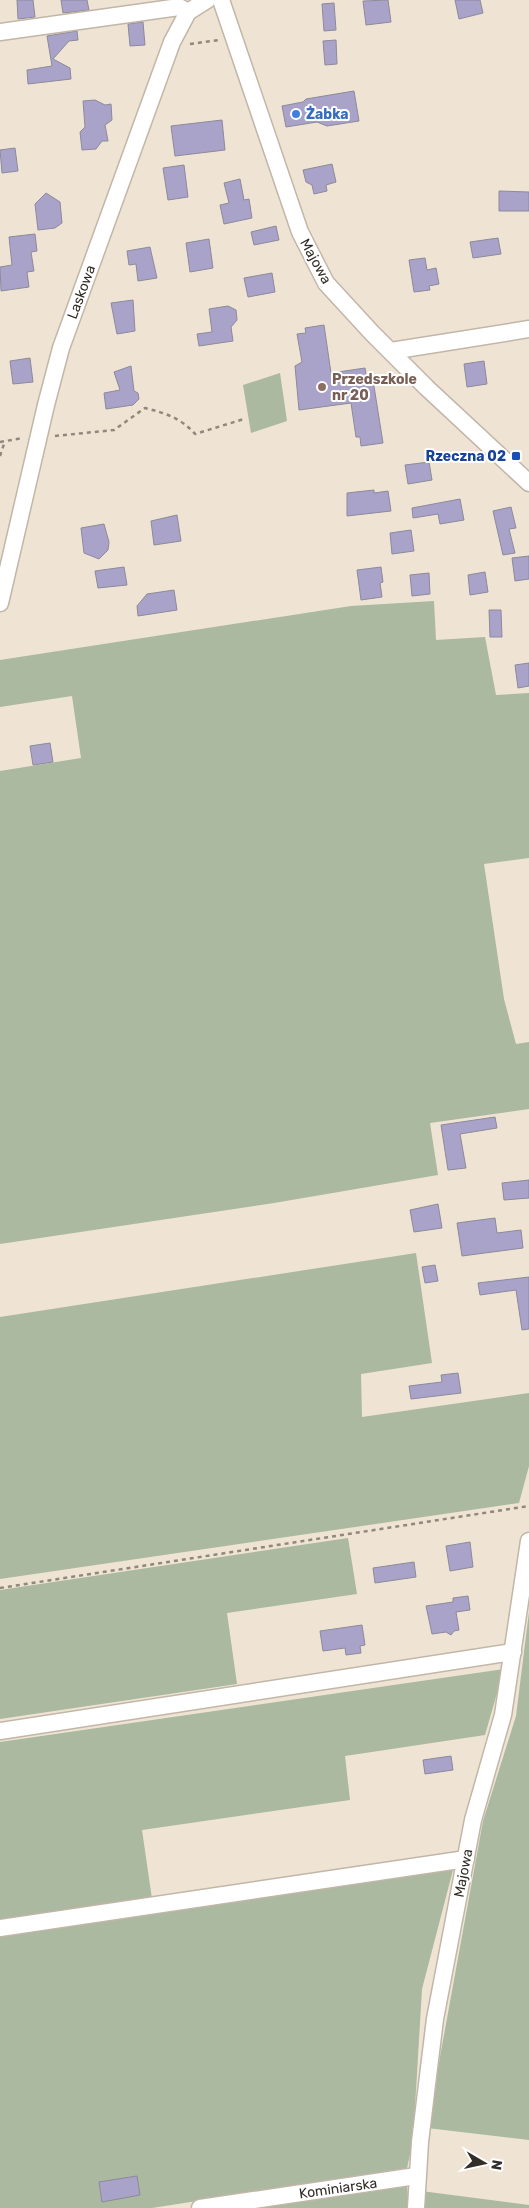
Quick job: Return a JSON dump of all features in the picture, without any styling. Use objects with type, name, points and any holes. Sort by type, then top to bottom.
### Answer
[{"type":"street","points":[[0,32],[179,7],[188,12],[207,0]]},
{"type":"street","name":"Majowa","points":[[221,0],[300,232],[326,283],[427,388],[529,483]]},
{"type":"street","name":"Laskowa","points":[[0,603],[4,573],[61,348],[169,49],[188,12]]},
{"type":"street","points":[[391,351],[529,329]]},
{"type":"street","name":"Majowa","points":[[416,2208],[416,2176],[434,2019],[473,1820],[502,1715],[529,1541]]},
{"type":"street","points":[[0,1731],[512,1652]]},
{"type":"street","points":[[0,1928],[466,1859]]},
{"type":"street","name":"Kominiarska","points":[[200,2208],[416,2176]]},
{"type":"path","points":[[169,49],[199,41],[235,39]]},
{"type":"path","points":[[52,431],[56,437],[114,430],[144,408],[185,423],[195,434],[244,419]]},
{"type":"path","points":[[0,442],[25,438]]},
{"type":"path","points":[[0,456],[5,441]]},
{"type":"path","points":[[0,1588],[529,1506]]},
{"type":"green space","points":[[280,373],[287,421],[251,433],[243,385]]},
{"type":"green space","points":[[434,601],[436,640],[485,637],[496,695],[529,693],[529,858],[484,864],[504,999],[516,1044],[529,1042],[529,1109],[430,1123],[438,1175],[274,1203],[0,1244],[0,771],[81,758],[72,696],[0,707],[0,660],[351,606]]},
{"type":"green space","points":[[416,1253],[432,1363],[361,1374],[362,1417],[529,1393],[529,1466],[519,1503],[0,1579],[0,1317]]},
{"type":"green space","points":[[348,1538],[357,1594],[227,1613],[237,1684],[0,1719],[0,1590]]},
{"type":"green space","points":[[529,1612],[529,2140],[427,2128],[483,1821],[516,1716]]},
{"type":"green space","points":[[504,1669],[485,1735],[345,1756],[350,1800],[142,1830],[152,1899],[0,1921],[0,1742]]},
{"type":"green space","points":[[453,1870],[422,1989],[413,2141],[407,2168],[152,2208],[0,2208],[0,1936]]},
{"type":"green space","points":[[407,2186],[409,2208],[258,2208]]},
{"type":"green space","points":[[421,2191],[529,2205],[529,2208],[423,2208]]},
{"type":"building","points":[[17,0],[33,0],[35,17],[18,19]]},
{"type":"building","points":[[61,0],[87,0],[89,10],[63,13]]},
{"type":"building","points":[[388,0],[391,22],[366,25],[363,1]]},
{"type":"building","points":[[455,0],[480,0],[483,13],[459,19]]},
{"type":"building","points":[[334,3],[336,30],[324,31],[322,4]]},
{"type":"building","points":[[143,22],[145,45],[130,46],[128,24]]},
{"type":"building","points":[[77,31],[78,40],[69,41],[53,59],[70,68],[71,79],[28,84],[27,70],[52,66],[47,36]]},
{"type":"building","points":[[336,40],[337,64],[325,65],[323,41]]},
{"type":"building","points":[[354,91],[359,121],[327,126],[317,122],[286,127],[282,106],[303,102],[306,99]]},
{"type":"building","points":[[95,100],[105,105],[111,104],[112,120],[105,125],[108,141],[102,141],[96,149],[82,150],[80,132],[85,127],[83,101]]},
{"type":"building","points":[[222,120],[225,150],[175,156],[171,126]]},
{"type":"building","points":[[15,148],[18,171],[2,173],[0,150]]},
{"type":"building","points":[[332,164],[336,182],[326,185],[327,191],[314,194],[312,185],[306,182],[303,170]]},
{"type":"building","points":[[184,165],[188,197],[168,200],[163,168]]},
{"type":"building","points":[[240,179],[244,200],[249,199],[252,218],[224,224],[220,205],[229,203],[224,183]]},
{"type":"building","points":[[499,191],[529,192],[529,211],[499,211]]},
{"type":"building","points":[[46,193],[60,202],[62,223],[55,228],[38,230],[35,204]]},
{"type":"building","points":[[276,226],[279,240],[254,245],[251,232]]},
{"type":"building","points":[[35,234],[37,251],[31,252],[34,271],[27,272],[29,287],[1,291],[0,267],[12,265],[9,237]]},
{"type":"building","points":[[498,238],[501,254],[473,258],[470,242]]},
{"type":"building","points":[[209,239],[213,268],[190,272],[186,243]]},
{"type":"building","points":[[150,247],[157,278],[138,281],[136,264],[129,265],[127,251]]},
{"type":"building","points":[[425,258],[427,270],[436,268],[439,284],[429,286],[430,290],[414,292],[409,260]]},
{"type":"building","points":[[272,273],[275,292],[248,297],[244,278]]},
{"type":"building","points":[[133,300],[135,331],[117,334],[111,303]]},
{"type":"building","points":[[228,306],[236,310],[237,320],[231,327],[233,341],[199,346],[197,334],[212,332],[209,309]]},
{"type":"building","points":[[324,325],[331,373],[365,368],[367,381],[373,380],[383,443],[361,446],[360,437],[356,437],[351,403],[299,410],[295,366],[302,362],[297,334],[306,333],[305,328]]},
{"type":"building","points":[[30,358],[33,382],[13,384],[10,361]]},
{"type":"building","points":[[484,361],[487,384],[467,387],[464,364]]},
{"type":"building","points":[[131,366],[134,391],[138,393],[139,399],[133,405],[106,409],[104,393],[120,390],[114,372]]},
{"type":"building","points":[[429,462],[432,480],[408,484],[405,465]]},
{"type":"building","points":[[374,490],[374,493],[388,491],[391,511],[347,516],[347,493]]},
{"type":"building","points":[[460,499],[464,520],[440,524],[438,514],[413,518],[412,508]]},
{"type":"building","points":[[511,507],[516,528],[509,529],[515,553],[503,555],[493,511]]},
{"type":"building","points":[[177,515],[181,541],[154,545],[151,521]]},
{"type":"building","points":[[104,524],[109,542],[108,550],[99,559],[84,553],[81,528]]},
{"type":"building","points":[[411,530],[414,551],[392,554],[390,533]]},
{"type":"building","points":[[529,556],[529,579],[515,581],[512,558]]},
{"type":"building","points":[[124,567],[127,585],[98,588],[95,571]]},
{"type":"building","points":[[381,567],[383,582],[380,583],[382,597],[361,600],[357,570]]},
{"type":"building","points":[[485,572],[488,592],[470,595],[468,575]]},
{"type":"building","points":[[429,573],[430,594],[412,596],[410,575]]},
{"type":"building","points":[[174,590],[177,610],[138,616],[137,606],[147,594]]},
{"type":"building","points":[[489,610],[501,610],[502,637],[490,637]]},
{"type":"building","points":[[529,663],[529,686],[518,688],[515,665]]},
{"type":"building","points":[[50,743],[53,762],[33,765],[30,746]]},
{"type":"building","points":[[495,1117],[497,1128],[460,1134],[466,1168],[448,1170],[441,1125]]},
{"type":"building","points":[[529,1180],[529,1198],[504,1200],[502,1183]]},
{"type":"building","points":[[438,1204],[442,1228],[414,1232],[410,1210]]},
{"type":"building","points":[[495,1218],[497,1233],[521,1230],[523,1248],[462,1256],[457,1223]]},
{"type":"building","points":[[435,1265],[438,1281],[425,1283],[422,1267]]},
{"type":"building","points":[[529,1277],[529,1329],[522,1330],[516,1290],[480,1295],[478,1283]]},
{"type":"building","points":[[458,1373],[461,1393],[411,1399],[409,1386],[442,1382],[441,1375]]},
{"type":"building","points":[[470,1542],[473,1567],[450,1571],[446,1546]]},
{"type":"building","points":[[414,1562],[416,1577],[375,1583],[373,1568]]},
{"type":"building","points":[[468,1596],[470,1610],[456,1612],[459,1630],[454,1631],[451,1635],[446,1632],[432,1634],[426,1606],[453,1602],[453,1598]]},
{"type":"building","points":[[362,1625],[365,1645],[360,1646],[361,1653],[346,1655],[345,1648],[323,1651],[320,1631]]},
{"type":"building","points":[[451,1756],[453,1770],[425,1774],[423,1760]]},
{"type":"building","points":[[137,2176],[140,2195],[102,2202],[99,2182]]},
{"type":"place","name":"Żabka","points":[[296,114]]},
{"type":"place","name":"Przedszkole nr 20","points":[[322,387]]},
{"type":"place","name":"Rzeczna 02","points":[[516,456]]}]
